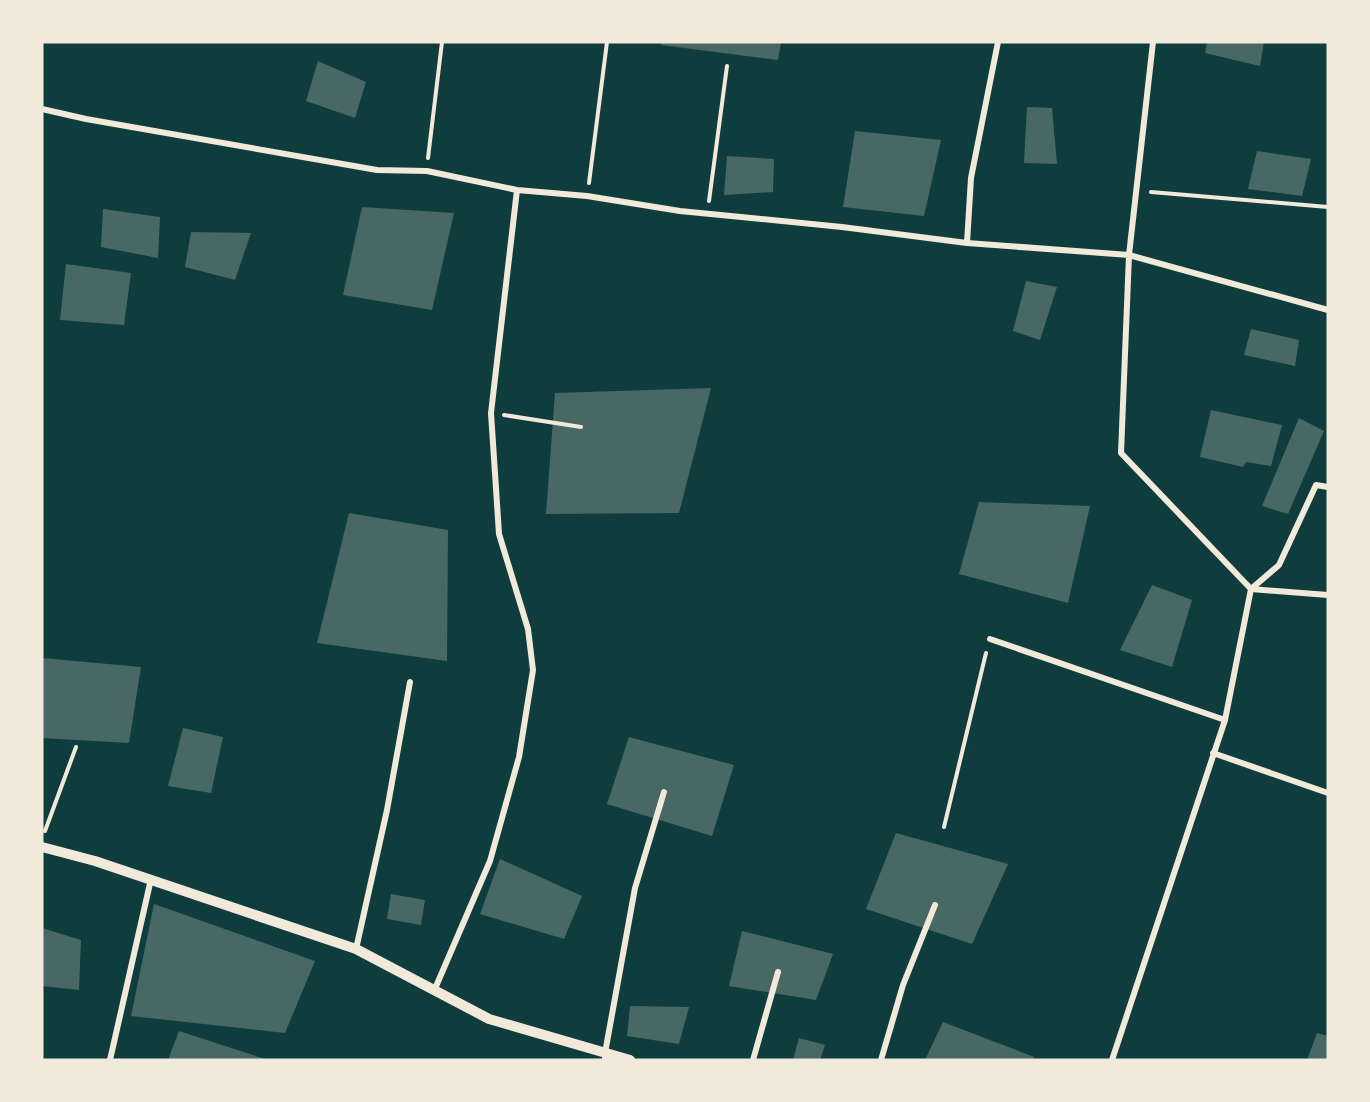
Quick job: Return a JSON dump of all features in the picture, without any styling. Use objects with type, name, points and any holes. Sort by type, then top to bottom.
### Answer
[{"type":"street","points":[[967,243],[972,178],[998,42]]},
{"type":"street","points":[[1153,42],[1129,255],[1122,453],[1251,589],[1328,595]]},
{"type":"street","points":[[42,109],[86,119],[376,170],[427,171],[517,190],[587,196],[680,211],[967,243],[1129,255],[1328,310]]},
{"type":"street","points":[[434,991],[490,861],[519,757],[533,670],[528,629],[499,534],[491,413],[517,190]]},
{"type":"street","points":[[1112,1060],[1225,720],[1251,589],[1279,565],[1316,485],[1328,487]]},
{"type":"street","points":[[990,639],[1225,720]]},
{"type":"street","points":[[356,949],[387,810],[410,682]]},
{"type":"street","points":[[1213,753],[1328,793]]},
{"type":"street","points":[[605,1056],[635,888],[664,792]]},
{"type":"street","points":[[42,847],[151,879],[356,949],[489,1019],[605,1056],[630,1060]]},
{"type":"street","points":[[110,1060],[151,879]]},
{"type":"street","points":[[881,1060],[903,985],[935,905]]},
{"type":"street","points":[[753,1060],[778,972]]},
{"type":"path","points":[[427,171],[442,42]]},
{"type":"path","points":[[587,196],[607,42]]},
{"type":"path","points":[[707,213],[727,66]]},
{"type":"path","points":[[1136,191],[1328,207]]},
{"type":"path","points":[[491,413],[581,428]]},
{"type":"path","points":[[944,827],[990,639]]},
{"type":"path","points":[[42,840],[76,747]]},
{"type":"building","points":[[662,42],[781,42],[778,60],[661,45]]},
{"type":"building","points":[[1207,42],[1264,42],[1260,66],[1205,53]]},
{"type":"building","points":[[318,61],[366,82],[355,118],[306,101]]},
{"type":"building","points":[[1027,107],[1052,108],[1057,164],[1024,163]]},
{"type":"building","points":[[855,131],[941,140],[924,216],[843,207]]},
{"type":"building","points":[[1257,151],[1311,159],[1302,196],[1248,189]]},
{"type":"building","points":[[727,156],[774,159],[773,192],[724,195]]},
{"type":"building","points":[[362,207],[454,213],[432,310],[343,295]]},
{"type":"building","points":[[103,209],[160,217],[158,258],[101,247]]},
{"type":"building","points":[[191,232],[251,233],[235,280],[185,267]]},
{"type":"building","points":[[66,264],[131,273],[124,325],[60,320]]},
{"type":"building","points":[[1026,281],[1057,287],[1040,340],[1013,331]]},
{"type":"building","points":[[1251,329],[1299,340],[1295,366],[1244,355]]},
{"type":"building","points":[[711,388],[679,513],[546,514],[555,393]]},
{"type":"building","points":[[1211,410],[1282,425],[1271,466],[1246,462],[1243,467],[1200,457]]},
{"type":"building","points":[[1299,418],[1324,431],[1288,514],[1262,506]]},
{"type":"building","points":[[979,502],[1090,506],[1068,603],[959,574]]},
{"type":"building","points":[[349,513],[448,530],[447,661],[317,643]]},
{"type":"building","points":[[1152,585],[1192,600],[1172,667],[1120,650]]},
{"type":"building","points":[[42,658],[141,667],[129,743],[42,738]]},
{"type":"building","points":[[183,728],[223,737],[211,793],[168,786]]},
{"type":"building","points":[[629,737],[734,765],[712,836],[607,804]]},
{"type":"building","points":[[896,833],[1008,864],[972,944],[866,909]]},
{"type":"building","points":[[500,859],[582,896],[564,939],[480,914]]},
{"type":"building","points":[[391,894],[425,900],[421,925],[387,919]]},
{"type":"building","points":[[154,904],[315,961],[285,1033],[131,1016]]},
{"type":"building","points":[[42,928],[81,940],[79,990],[42,986]]},
{"type":"building","points":[[742,931],[833,954],[816,1000],[729,986]]},
{"type":"building","points":[[630,1006],[689,1007],[679,1044],[627,1036]]},
{"type":"building","points":[[943,1022],[1034,1057],[1033,1060],[925,1060]]},
{"type":"building","points":[[179,1031],[268,1060],[168,1060]]},
{"type":"building","points":[[1317,1033],[1328,1036],[1328,1060],[1307,1060]]},
{"type":"building","points":[[799,1038],[825,1045],[820,1060],[793,1060]]}]
